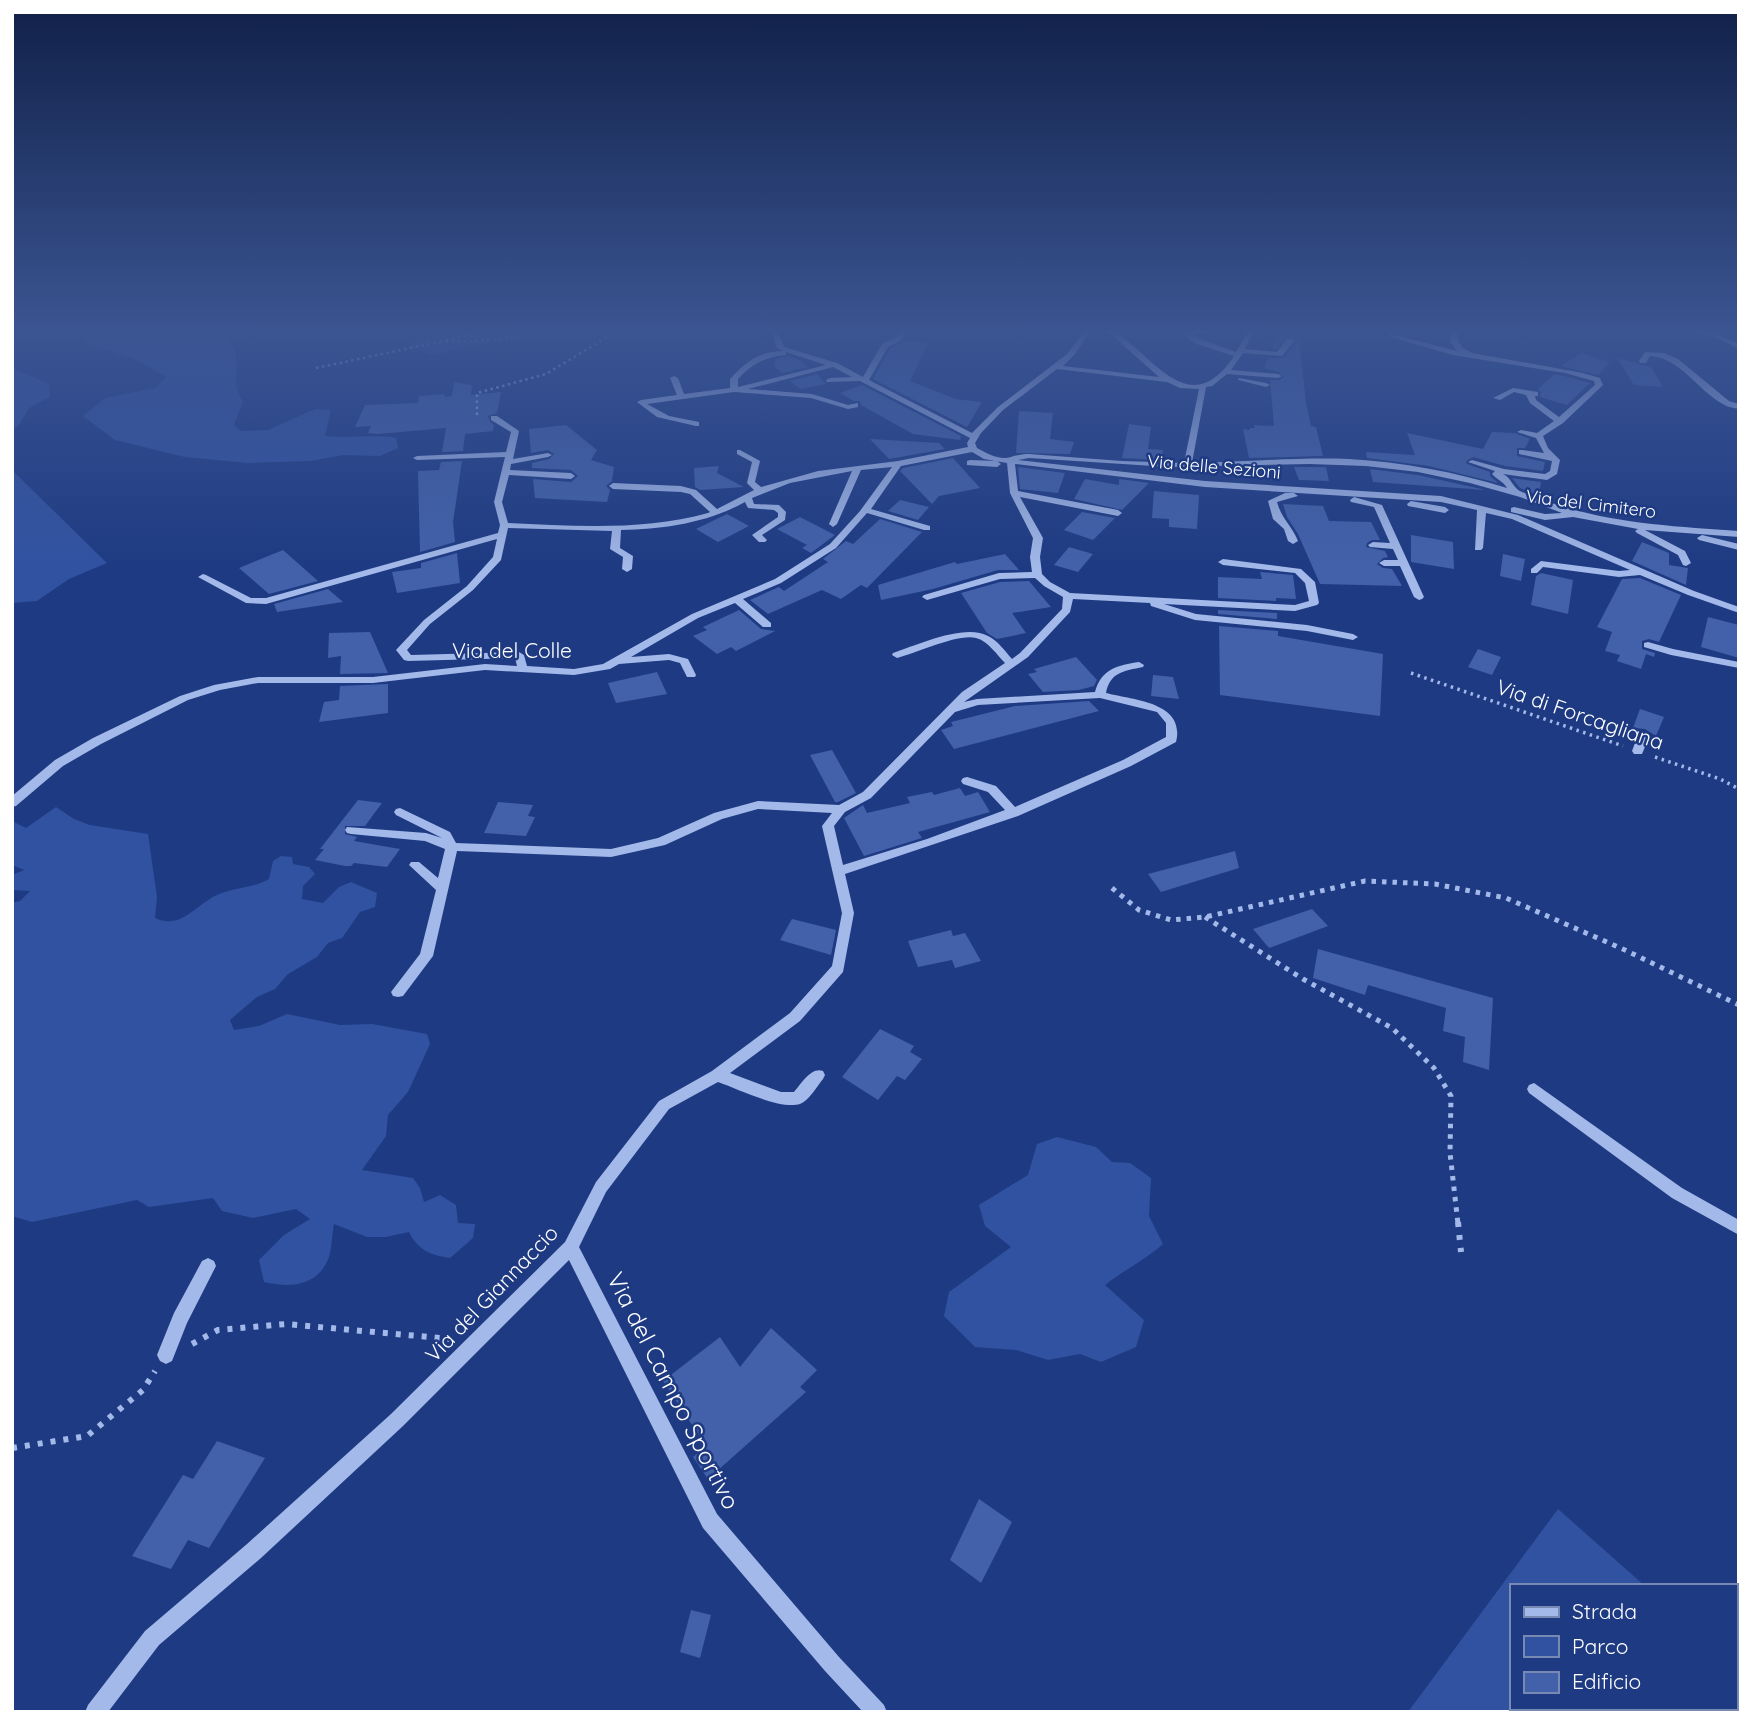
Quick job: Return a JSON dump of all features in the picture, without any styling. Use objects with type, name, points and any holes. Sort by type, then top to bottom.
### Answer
[{"type":"street","points":[[647,408],[664,417],[696,424]]},
{"type":"street","points":[[918,408],[973,437]]},
{"type":"street","points":[[203,577],[249,601],[266,601],[445,551],[503,530],[617,527],[681,521],[715,512],[760,491],[824,471],[898,464],[973,449],[973,437],[1002,408]]},
{"type":"street","points":[[1188,464],[1199,408]]},
{"type":"street","points":[[1543,408],[1560,421]]},
{"type":"street","points":[[1521,432],[1539,436],[1574,408]]},
{"type":"street","points":[[494,418],[515,431],[498,502],[503,530],[498,558],[470,589],[427,622],[401,650],[408,658],[519,655],[523,669]]},
{"type":"street","points":[[1472,462],[1503,471],[1547,477],[1554,472],[1556,460],[1544,449],[1539,436]]},
{"type":"street","name":"Via delle Sezioni","points":[[973,449],[987,457],[1012,464],[1205,484],[1441,499],[1515,517],[1739,610]]},
{"type":"street","points":[[1522,452],[1553,457]]},
{"type":"street","points":[[740,453],[756,461],[751,483],[760,491]]},
{"type":"street","points":[[508,458],[548,455]]},
{"type":"street","points":[[1223,562],[1298,571],[1310,582],[1314,603],[1295,608],[1068,596],[1037,575],[1035,557],[1038,538],[1014,493],[1012,464],[1018,456],[1102,463],[1366,463],[1432,473],[1516,494],[1573,514]]},
{"type":"street","name":"Via del Colle","points":[[12,803],[59,763],[97,741],[184,698],[218,687],[258,680],[373,680],[462,669],[574,672],[606,667],[695,616],[778,581],[816,561],[866,510],[898,464]]},
{"type":"street","points":[[833,524],[858,468]]},
{"type":"street","points":[[1503,471],[1496,474],[1505,478],[1516,494]]},
{"type":"street","points":[[505,472],[571,476]]},
{"type":"street","points":[[612,486],[681,489],[693,492],[715,512]]},
{"type":"street","points":[[1293,541],[1288,528],[1277,519],[1272,501],[1285,496],[1319,496],[1329,492],[1378,505],[1419,597]]},
{"type":"street","points":[[1014,493],[1118,513]]},
{"type":"street","points":[[747,496],[755,520]]},
{"type":"street","points":[[1394,496],[1411,504],[1445,510]]},
{"type":"street","name":"Via del Cimitero","points":[[1441,499],[1454,499],[1545,517],[1573,514],[1677,530],[1739,534]]},
{"type":"street","points":[[1057,501],[1070,512]]},
{"type":"street","points":[[751,506],[776,508],[782,512],[782,518],[757,535],[762,540]]},
{"type":"street","points":[[1478,548],[1482,509]]},
{"type":"street","points":[[866,510],[927,528]]},
{"type":"street","points":[[1621,523],[1660,539],[1682,553],[1686,563]]},
{"type":"street","points":[[617,527],[615,549],[628,556],[627,569]]},
{"type":"street","points":[[1677,530],[1739,547]]},
{"type":"street","points":[[1373,545],[1396,545]]},
{"type":"street","points":[[445,551],[454,562]]},
{"type":"street","points":[[1534,571],[1541,564],[1619,574],[1642,572]]},
{"type":"street","points":[[927,597],[999,576],[1037,575]]},
{"type":"street","points":[[351,830],[426,837],[452,847],[611,853],[661,842],[718,816],[758,805],[841,809],[867,795],[966,694],[1024,655],[1067,610],[1068,596]]},
{"type":"street","points":[[1139,598],[1195,617],[1307,628],[1353,637]]},
{"type":"street","points":[[737,599],[767,625]]},
{"type":"street","points":[[897,655],[944,640],[976,634],[987,639],[1011,664]]},
{"type":"street","points":[[1648,645],[1739,665]]},
{"type":"street","points":[[617,661],[669,657],[684,662],[691,675]]},
{"type":"street","points":[[839,871],[1014,813],[1151,752],[1172,739],[1171,723],[1161,710],[1100,695],[989,701],[952,709]]},
{"type":"street","points":[[1638,751],[1644,735]]},
{"type":"street","points":[[967,781],[992,789],[1014,813]]},
{"type":"street","name":"Via del Giannaccio","points":[[95,1712],[152,1638],[254,1552],[397,1420],[571,1247],[601,1188],[664,1105],[717,1075],[795,1017],[838,968],[848,913],[828,826],[841,809]]},
{"type":"street","points":[[398,992],[426,956],[452,847],[446,835],[400,812]]},
{"type":"street","points":[[415,865],[442,888]]},
{"type":"street","points":[[717,1075],[781,1098],[798,1098],[818,1075]]},
{"type":"street","points":[[1534,1089],[1677,1193],[1739,1228]]},
{"type":"street","name":"Via del Campo Sportivo","points":[[571,1247],[710,1521],[832,1664],[877,1712]]},
{"type":"street","points":[[166,1356],[180,1319],[208,1266]]},
{"type":"lane","points":[[417,458],[508,458]]},
{"type":"lane","points":[[970,463],[1012,464]]},
{"type":"lane","points":[[816,561],[831,561]]},
{"type":"lane","points":[[1384,563],[1404,563]]},
{"type":"lane","points":[[1100,695],[1102,681],[1110,672],[1139,665]]},
{"type":"path","points":[[477,408],[477,415],[494,418]]},
{"type":"path","name":"Via di Forcagliana","points":[[1411,673],[1720,779],[1739,789]]},
{"type":"path","points":[[1112,888],[1139,910],[1171,920],[1205,917],[1365,881],[1435,884],[1506,898],[1739,1005]]},
{"type":"path","points":[[1205,917],[1303,979],[1392,1028],[1434,1068],[1451,1096],[1450,1153],[1461,1252]]},
{"type":"path","points":[[12,1448],[87,1436],[143,1390],[166,1356],[218,1329],[286,1324],[423,1335],[474,1343]]},
{"type":"green space","points":[[12,408],[29,408],[19,425],[12,430]]},
{"type":"green space","points":[[92,408],[240,408],[234,425],[241,431],[268,430],[315,409],[331,410],[325,436],[396,438],[398,448],[380,456],[343,455],[310,461],[247,463],[185,457],[115,440],[83,416]]},
{"type":"green space","points":[[12,470],[107,563],[69,579],[37,601],[12,603]]},
{"type":"green space","points":[[56,807],[74,819],[90,825],[148,834],[157,897],[155,918],[164,921],[180,919],[222,893],[269,879],[273,861],[281,856],[292,857],[293,864],[309,867],[315,874],[303,886],[302,899],[323,903],[339,887],[351,882],[377,893],[375,907],[360,912],[342,938],[328,943],[317,957],[288,974],[275,989],[257,997],[230,1020],[234,1030],[259,1026],[287,1014],[340,1025],[372,1024],[427,1034],[430,1044],[408,1092],[388,1115],[386,1136],[362,1170],[413,1178],[420,1188],[424,1202],[440,1195],[456,1205],[458,1223],[475,1224],[473,1238],[450,1258],[425,1251],[409,1232],[386,1237],[367,1237],[334,1224],[330,1253],[324,1267],[310,1280],[284,1285],[264,1282],[259,1260],[284,1235],[310,1219],[296,1209],[253,1218],[222,1211],[213,1198],[149,1207],[137,1200],[32,1222],[12,1216],[12,903],[20,901],[30,891],[12,890],[12,875],[24,870],[12,865],[12,821],[26,828]]},
{"type":"green space","points":[[1057,1137],[1096,1147],[1112,1162],[1130,1163],[1151,1178],[1149,1216],[1163,1244],[1105,1285],[1144,1320],[1136,1347],[1101,1362],[1080,1354],[1048,1360],[1016,1350],[975,1347],[944,1316],[949,1292],[1011,1247],[985,1226],[979,1205],[1028,1175],[1037,1144]]},
{"type":"green space","points":[[1558,1509],[1643,1584],[1510,1584],[1510,1710],[1737,1710],[1737,1666],[1739,1668],[1739,1712],[1408,1712]]},
{"type":"building","points":[[363,408],[498,408],[497,413],[488,416],[494,425],[493,431],[465,434],[463,451],[442,452],[446,428],[377,434],[368,433],[371,426],[355,427]]},
{"type":"building","points":[[867,408],[908,408],[961,436],[960,440],[913,434]]},
{"type":"building","points":[[931,408],[978,408],[967,427]]},
{"type":"building","points":[[1272,408],[1307,408],[1311,426],[1316,427],[1323,456],[1249,458],[1243,429],[1250,430],[1255,428],[1254,425],[1274,426]]},
{"type":"building","points":[[1019,411],[1053,413],[1050,439],[1074,442],[1070,454],[1016,453]]},
{"type":"building","points":[[1129,424],[1151,427],[1148,449],[1163,450],[1162,460],[1122,458]]},
{"type":"building","points":[[566,425],[597,450],[591,460],[614,467],[612,481],[606,486],[610,490],[607,502],[535,498],[533,479],[571,482],[578,476],[571,470],[532,468],[532,463],[549,459],[554,454],[548,450],[531,453],[529,429]]},
{"type":"building","points":[[1492,432],[1515,433],[1530,439],[1525,448],[1517,448],[1517,456],[1545,462],[1543,471],[1505,466],[1473,457],[1466,461],[1467,464],[1490,472],[1490,476],[1498,483],[1429,466],[1367,458],[1366,452],[1415,455],[1407,433],[1483,449]]},
{"type":"building","points":[[870,439],[939,443],[945,449],[889,459]]},
{"type":"building","points":[[953,458],[980,488],[939,496],[932,504],[900,471],[903,468]]},
{"type":"building","points":[[462,461],[453,522],[455,542],[420,552],[418,471],[439,470],[441,462]]},
{"type":"building","points":[[719,466],[717,473],[744,487],[700,490],[695,487],[694,468]]},
{"type":"building","points":[[1018,467],[1065,473],[1058,493],[1020,489]]},
{"type":"building","points":[[1294,467],[1326,467],[1329,481],[1299,480]]},
{"type":"building","points":[[1370,469],[1418,475],[1486,490],[1373,482]]},
{"type":"building","points":[[1512,478],[1541,482],[1539,496],[1520,488]]},
{"type":"building","points":[[1085,479],[1119,485],[1119,479],[1149,483],[1122,510],[1074,499]]},
{"type":"building","points":[[1154,491],[1199,495],[1197,529],[1169,527],[1169,519],[1152,518]]},
{"type":"building","points":[[900,500],[929,507],[918,520],[888,511]]},
{"type":"building","points":[[1283,504],[1323,506],[1329,521],[1371,522],[1380,540],[1372,540],[1366,547],[1385,551],[1388,557],[1377,564],[1392,569],[1402,586],[1320,584]]},
{"type":"building","points":[[1082,512],[1115,518],[1093,540],[1064,530]]},
{"type":"building","points":[[727,514],[749,526],[718,542],[696,529]]},
{"type":"building","points":[[800,517],[835,535],[811,553],[802,548],[807,545],[777,529]]},
{"type":"building","points":[[880,519],[922,532],[867,588],[861,585],[841,599],[822,590],[768,614],[750,600],[779,587],[784,591],[828,562],[823,559],[846,541],[853,544]]},
{"type":"building","points":[[1411,535],[1453,542],[1454,569],[1411,562]]},
{"type":"building","points":[[1642,542],[1669,553],[1669,565],[1688,568],[1686,585],[1632,561]]},
{"type":"building","points":[[1069,547],[1093,554],[1078,572],[1054,565]]},
{"type":"building","points":[[283,550],[318,581],[269,594],[239,568]]},
{"type":"building","points":[[457,553],[460,583],[397,593],[392,572],[421,568],[421,563]]},
{"type":"building","points":[[1005,554],[1019,570],[998,570],[933,589],[881,600],[878,585],[955,562],[957,564]]},
{"type":"building","points":[[1503,554],[1525,559],[1521,581],[1500,576]]},
{"type":"building","points":[[1260,572],[1293,575],[1296,599],[1276,598],[1276,601],[1218,598],[1218,577],[1262,579]]},
{"type":"building","points":[[1541,573],[1573,580],[1568,614],[1531,605],[1536,576]]},
{"type":"building","points":[[1640,578],[1681,595],[1659,642],[1649,639],[1642,641],[1642,649],[1655,653],[1654,657],[1646,654],[1641,669],[1617,661],[1620,655],[1605,651],[1612,632],[1597,627],[1622,579]]},
{"type":"building","points":[[1029,581],[1051,607],[1012,613],[1026,633],[997,639],[987,633],[961,593],[1000,582]]},
{"type":"building","points":[[328,589],[343,602],[277,612],[274,604]]},
{"type":"building","points":[[739,610],[761,629],[775,631],[736,651],[731,647],[717,654],[693,636],[707,630],[703,627]]},
{"type":"building","points":[[1218,610],[1277,613],[1277,619],[1218,614]]},
{"type":"building","points":[[1708,617],[1739,625],[1739,658],[1701,647]]},
{"type":"building","points":[[1219,626],[1278,631],[1278,636],[1383,654],[1380,716],[1220,695]]},
{"type":"building","points":[[370,632],[388,673],[340,674],[341,656],[328,658],[329,633]]},
{"type":"building","points":[[1478,649],[1501,657],[1492,675],[1468,667]]},
{"type":"building","points":[[1076,657],[1097,680],[1094,686],[1079,690],[1043,692],[1028,674],[1037,672],[1034,669]]},
{"type":"building","points":[[657,672],[667,694],[616,703],[608,683]]},
{"type":"building","points":[[1153,675],[1173,677],[1179,699],[1151,696]]},
{"type":"building","points":[[388,684],[388,713],[319,722],[324,702],[339,700],[340,686]]},
{"type":"building","points":[[1089,701],[1099,711],[954,749],[941,730],[953,726],[951,722],[1015,706]]},
{"type":"building","points":[[1640,709],[1664,717],[1656,736],[1645,729],[1633,728]]},
{"type":"building","points":[[832,750],[856,793],[838,802],[835,802],[810,755]]},
{"type":"building","points":[[960,788],[965,796],[978,792],[990,812],[918,832],[922,838],[864,856],[844,818],[863,805],[867,813],[910,803],[907,797],[932,792],[934,795]]},
{"type":"building","points":[[358,800],[382,803],[365,826],[345,826],[345,834],[357,837],[354,841],[400,849],[387,867],[354,863],[345,866],[315,860],[324,849],[320,849]]},
{"type":"building","points":[[498,802],[533,805],[528,816],[535,817],[526,836],[484,833]]},
{"type":"building","points":[[1235,851],[1239,868],[1161,892],[1148,874]]},
{"type":"building","points":[[1312,909],[1328,926],[1269,948],[1253,929]]},
{"type":"building","points":[[792,919],[836,930],[831,955],[780,940]]},
{"type":"building","points":[[951,930],[953,936],[965,933],[981,961],[955,968],[952,960],[918,967],[908,941]]},
{"type":"building","points":[[1318,949],[1493,998],[1489,1070],[1463,1062],[1465,1037],[1443,1031],[1446,1008],[1368,985],[1365,995],[1313,978]]},
{"type":"building","points":[[880,1029],[914,1046],[910,1052],[922,1059],[905,1080],[897,1076],[878,1100],[842,1077]]},
{"type":"building","points":[[771,1328],[817,1370],[800,1387],[806,1392],[708,1479],[693,1457],[706,1446],[663,1381],[720,1337],[740,1367]]},
{"type":"building","points":[[217,1441],[265,1458],[209,1548],[188,1540],[171,1569],[132,1556],[183,1475],[193,1479]]},
{"type":"building","points":[[979,1499],[1012,1522],[981,1583],[950,1560]]},
{"type":"building","points":[[691,1610],[711,1615],[700,1658],[680,1652]]}]
